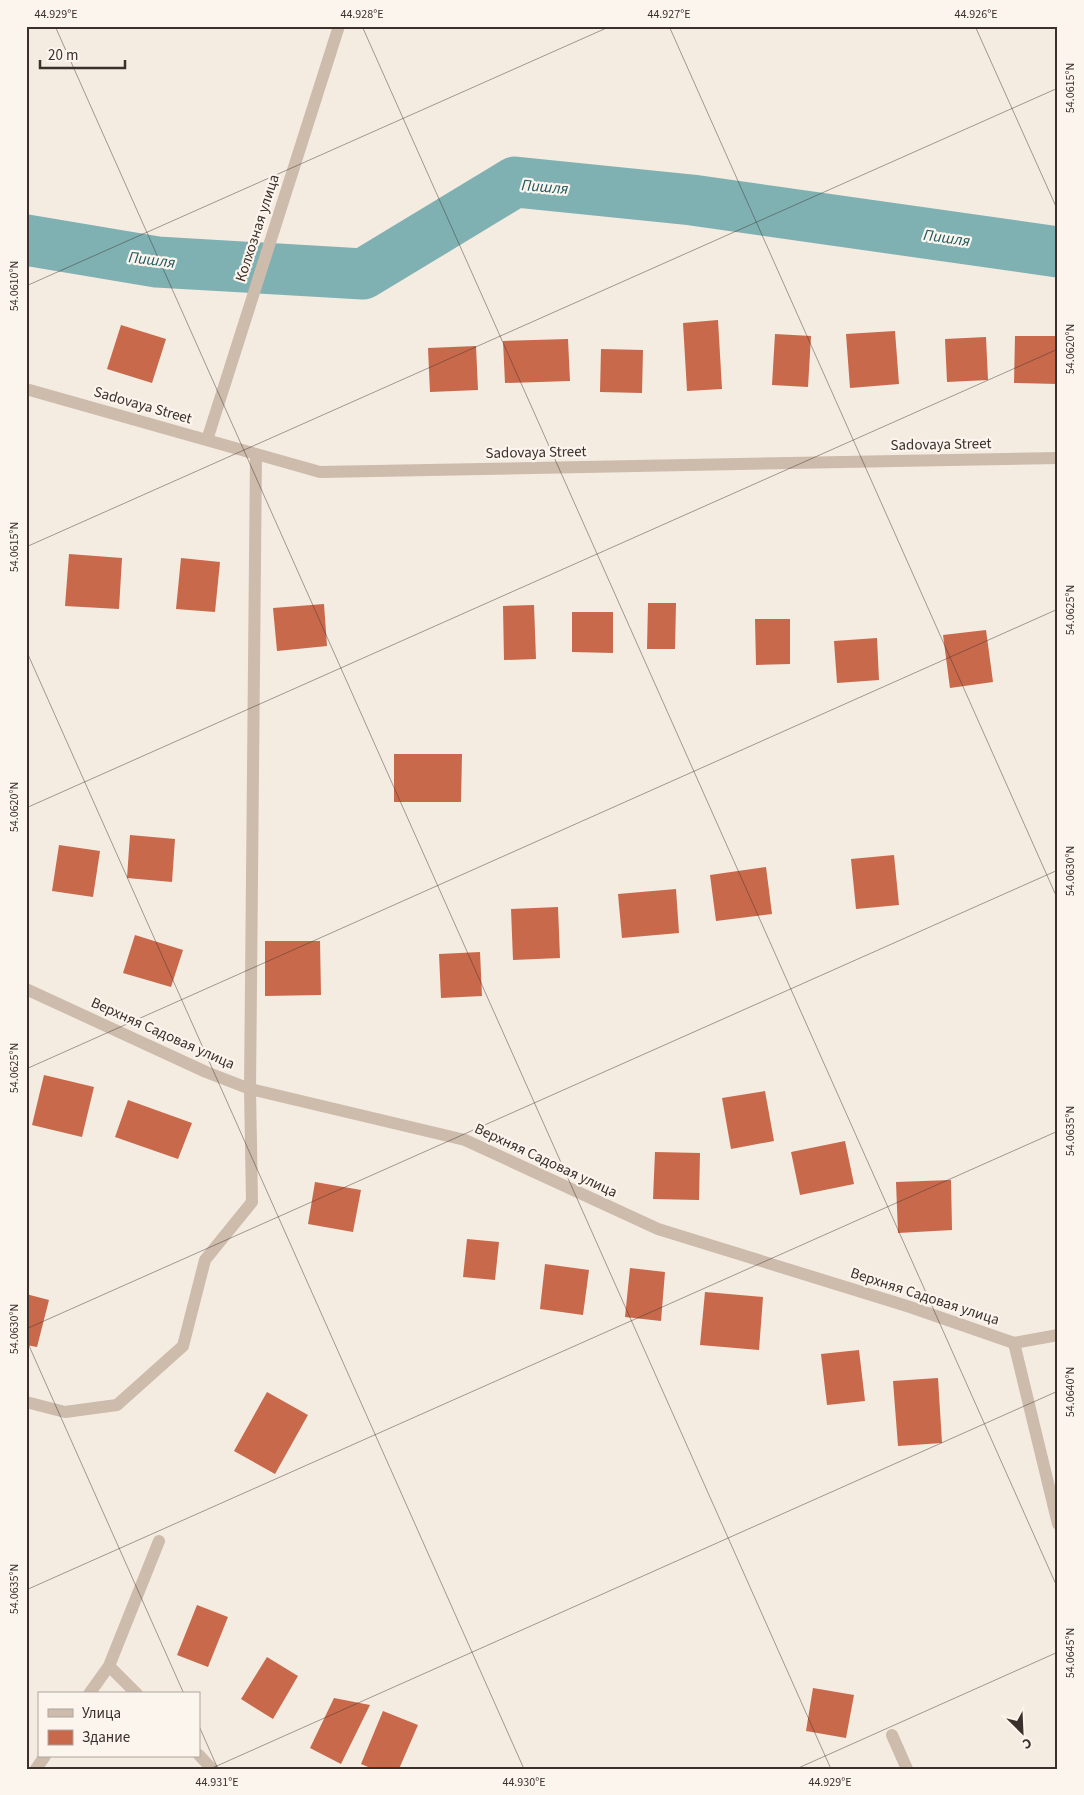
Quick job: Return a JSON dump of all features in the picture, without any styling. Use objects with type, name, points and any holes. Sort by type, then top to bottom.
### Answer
[{"type":"street","name":"Колхозная улица","points":[[206,440],[339,26]]},
{"type":"street","name":"Sadovaya Street","points":[[26,389],[320,472],[1058,458]]},
{"type":"street","points":[[26,1402],[65,1412],[117,1405],[183,1346],[205,1260],[252,1202],[250,1089],[256,454]]},
{"type":"street","name":"Верхняя Садовая улица","points":[[26,989],[206,1072],[250,1089],[465,1140],[658,1229],[910,1307],[1014,1342],[1058,1335]]},
{"type":"street","points":[[1014,1342],[1058,1524]]},
{"type":"street","points":[[90,1692],[109,1666],[159,1541]]},
{"type":"street","points":[[109,1666],[136,1692]]},
{"type":"street","points":[[892,1735],[907,1769]]},
{"type":"street","points":[[200,1756],[212,1769]]},
{"type":"street","points":[[36,1769],[44,1758]]},
{"type":"building","points":[[718,320],[722,389],[687,391],[683,323]]},
{"type":"building","points":[[121,325],[166,339],[152,383],[107,369]]},
{"type":"building","points":[[895,331],[899,384],[850,388],[846,334]]},
{"type":"building","points":[[775,334],[811,336],[808,387],[772,385]]},
{"type":"building","points":[[1015,336],[1058,336],[1058,384],[1014,383]]},
{"type":"building","points":[[986,337],[988,380],[947,382],[945,339]]},
{"type":"building","points":[[568,339],[570,381],[505,383],[503,341]]},
{"type":"building","points":[[476,346],[478,390],[430,392],[428,348]]},
{"type":"building","points":[[601,349],[643,350],[642,393],[600,392]]},
{"type":"building","points":[[69,554],[122,558],[119,609],[65,606]]},
{"type":"building","points":[[181,558],[220,562],[215,612],[176,609]]},
{"type":"building","points":[[648,603],[676,603],[675,649],[647,649]]},
{"type":"building","points":[[324,604],[327,646],[277,651],[273,608]]},
{"type":"building","points":[[534,605],[536,659],[504,660],[503,606]]},
{"type":"building","points":[[572,612],[613,612],[613,653],[572,652]]},
{"type":"building","points":[[755,619],[790,619],[790,664],[756,665]]},
{"type":"building","points":[[986,630],[993,682],[950,688],[943,635]]},
{"type":"building","points":[[877,638],[879,680],[837,683],[834,641]]},
{"type":"building","points":[[394,754],[462,754],[461,802],[394,802]]},
{"type":"building","points":[[130,835],[175,839],[172,882],[127,878]]},
{"type":"building","points":[[59,845],[100,851],[93,897],[52,891]]},
{"type":"building","points":[[894,855],[899,905],[856,909],[851,859]]},
{"type":"building","points":[[766,867],[772,914],[716,921],[710,875]]},
{"type":"building","points":[[676,889],[679,933],[622,938],[618,894]]},
{"type":"building","points":[[558,907],[560,958],[513,960],[511,909]]},
{"type":"building","points":[[135,935],[183,950],[171,987],[123,973]]},
{"type":"building","points":[[265,941],[320,941],[321,995],[265,996]]},
{"type":"building","points":[[480,952],[482,996],[441,998],[439,954]]},
{"type":"building","points":[[44,1075],[94,1087],[82,1137],[32,1125]]},
{"type":"building","points":[[765,1091],[774,1141],[731,1149],[722,1098]]},
{"type":"building","points":[[128,1100],[192,1123],[178,1159],[115,1137]]},
{"type":"building","points":[[845,1141],[854,1184],[800,1195],[791,1152]]},
{"type":"building","points":[[655,1152],[700,1153],[699,1200],[653,1199]]},
{"type":"building","points":[[951,1180],[952,1230],[898,1233],[896,1182]]},
{"type":"building","points":[[315,1182],[361,1190],[353,1232],[308,1224]]},
{"type":"building","points":[[467,1239],[499,1242],[495,1280],[463,1277]]},
{"type":"building","points":[[545,1264],[589,1270],[583,1315],[540,1309]]},
{"type":"building","points":[[630,1268],[665,1272],[661,1321],[625,1317]]},
{"type":"building","points":[[705,1292],[763,1297],[759,1350],[700,1345]]},
{"type":"building","points":[[26,1294],[49,1300],[37,1347],[26,1345]]},
{"type":"building","points":[[859,1350],[865,1401],[827,1405],[821,1354]]},
{"type":"building","points":[[938,1378],[942,1443],[898,1446],[893,1381]]},
{"type":"building","points":[[267,1392],[308,1415],[275,1474],[234,1451]]},
{"type":"building","points":[[197,1605],[228,1617],[208,1667],[177,1655]]},
{"type":"building","points":[[267,1657],[298,1676],[273,1719],[241,1699]]},
{"type":"building","points":[[813,1688],[854,1695],[846,1738],[806,1731]]},
{"type":"building","points":[[334,1698],[370,1705],[341,1764],[310,1748]]},
{"type":"building","points":[[383,1711],[418,1725],[399,1769],[373,1769],[361,1764]]},
{"type":"waterway","name":"Пишля","points":[[26,240],[157,262],[363,274],[515,182],[692,200],[1058,252]]}]
